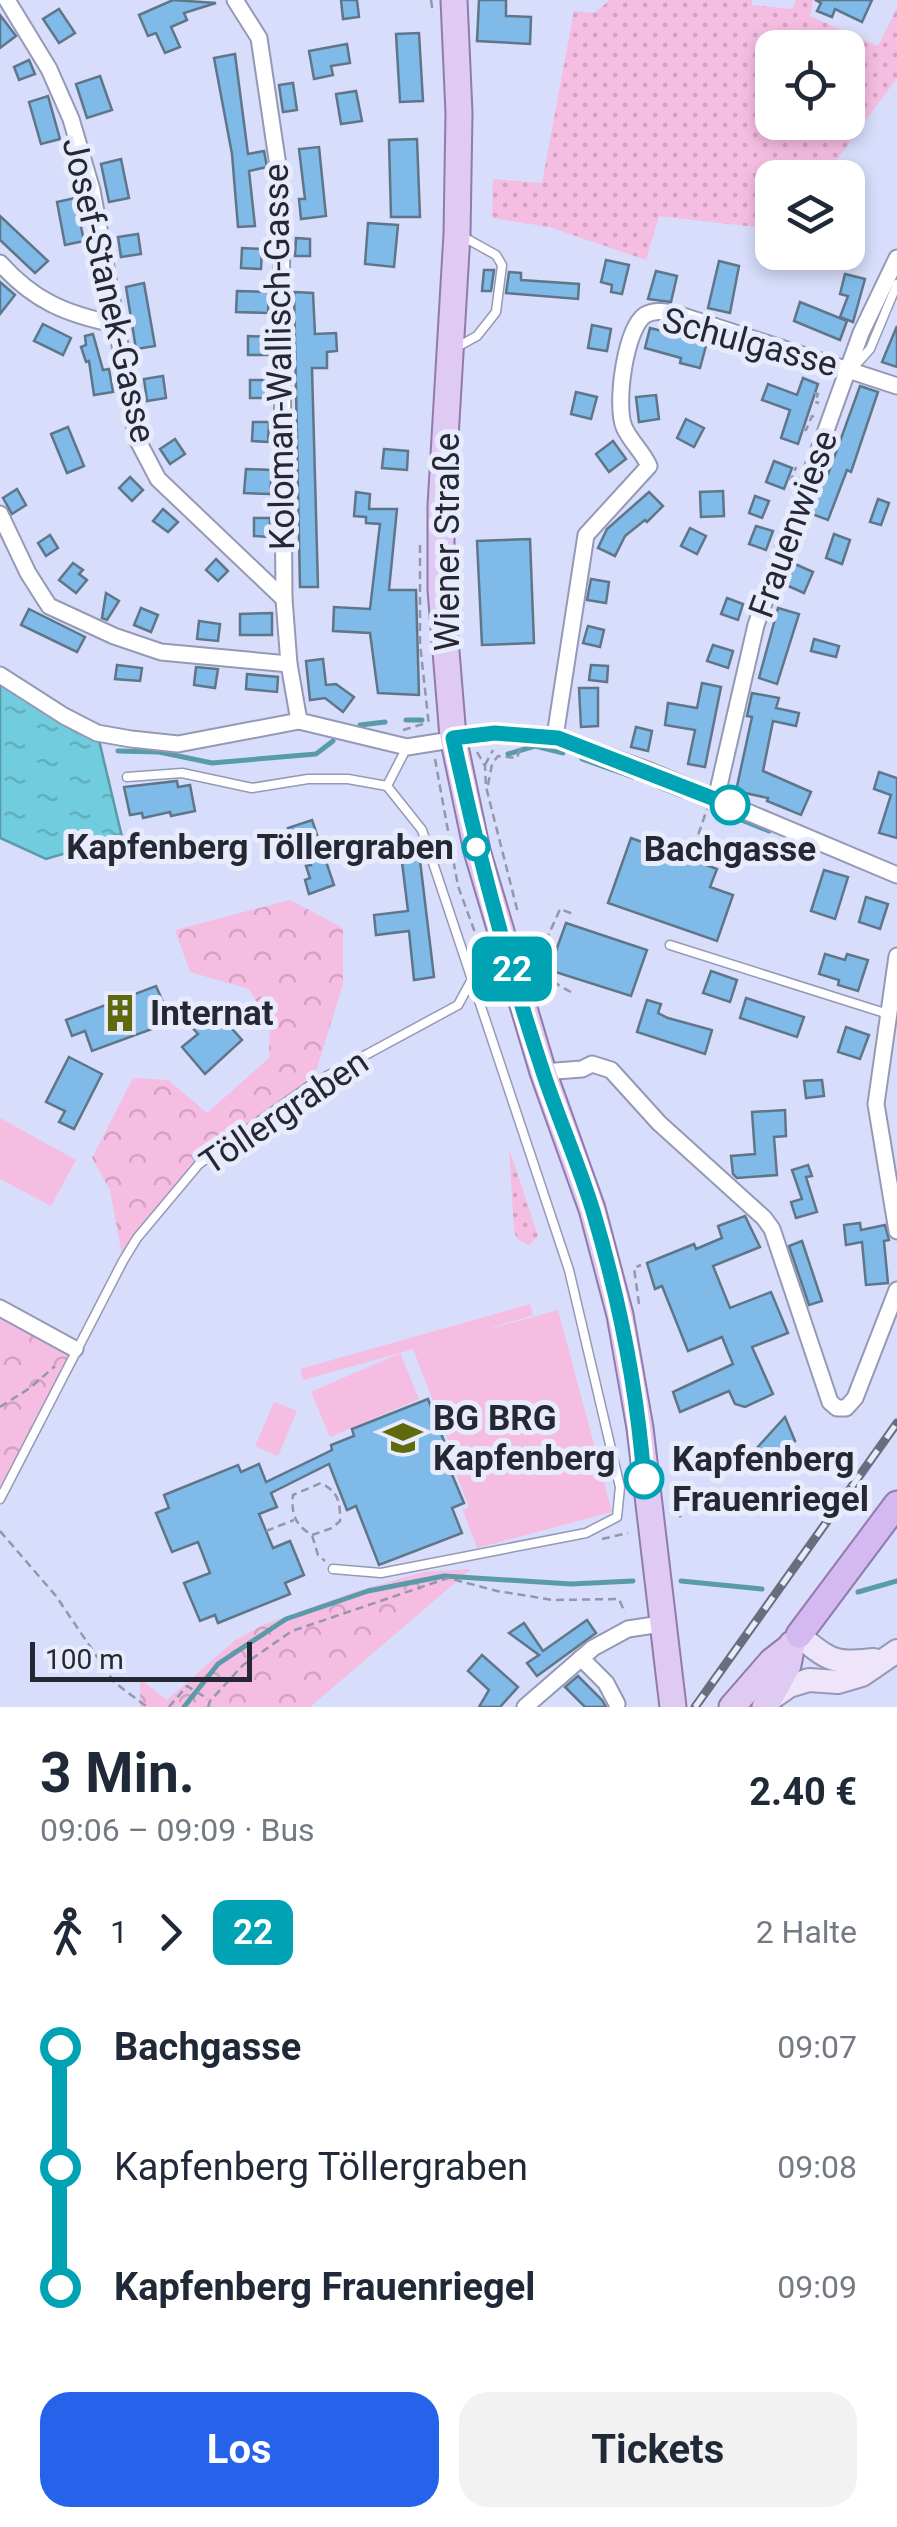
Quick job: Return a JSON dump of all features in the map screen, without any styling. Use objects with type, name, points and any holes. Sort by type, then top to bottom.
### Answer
[{"type":"highway","points":[[795,1641],[897,1504]]},
{"type":"main road","name":"Wiener Straße","points":[[454,0],[459,112],[452,348],[442,478],[443,740],[543,1072],[592,1209],[620,1315],[640,1428],[673,1707]]},
{"type":"main road","points":[[795,1641],[828,1660],[894,1662]]},
{"type":"main road","points":[[795,1641],[802,1673],[809,1680]]},
{"type":"main road","points":[[767,1703],[788,1666],[795,1641]]},
{"type":"main road","points":[[732,1707],[795,1641]]},
{"type":"main road","points":[[767,1703],[789,1686],[809,1680],[838,1682],[894,1662]]},
{"type":"street","name":"Josef-Stanek-Gasse","points":[[8,0],[49,69],[72,120],[92,190],[137,439],[158,479],[284,599]]},
{"type":"street","name":"Koloman-Wallisch-Gasse","points":[[235,0],[259,38],[281,186],[284,599],[299,722]]},
{"type":"street","name":"Frauenwiese","points":[[716,799],[756,625],[851,369],[861,332],[897,258]]},
{"type":"street","points":[[0,264],[20,286],[69,314],[114,324]]},
{"type":"street","name":"Schulgasse","points":[[558,738],[556,730],[586,534],[649,466],[623,425],[618,395],[641,318],[655,312],[683,316],[897,386]]},
{"type":"street","points":[[0,514],[28,573],[50,606],[114,636],[162,652],[289,664]]},
{"type":"street","points":[[0,674],[97,733],[131,740],[178,744],[299,722],[407,747],[495,733],[558,738],[716,799],[897,876]]},
{"type":"street","points":[[897,956],[876,1104],[897,1231]]},
{"type":"street","points":[[543,1072],[582,1069],[592,1064],[612,1070],[659,1123],[764,1218],[772,1228],[830,1402],[843,1409],[855,1398],[897,1290]]},
{"type":"street","points":[[0,1308],[75,1349]]},
{"type":"street","points":[[525,1707],[581,1658],[628,1629],[662,1624]]},
{"type":"street","points":[[581,1658],[606,1683],[617,1704]]},
{"type":"lane","points":[[452,348],[477,336],[496,312],[502,265],[496,256],[470,238],[457,234]]},
{"type":"lane","name":"Frauenwiese","points":[[851,369],[870,349],[897,284]]},
{"type":"lane","points":[[388,786],[407,747]]},
{"type":"lane","points":[[127,777],[182,772],[252,788],[308,779],[348,779],[388,786],[422,830],[569,1270],[620,1487],[617,1517],[586,1533],[381,1573],[333,1569]]},
{"type":"lane","points":[[670,945],[888,1014]]},
{"type":"lane","name":"Töllergraben","points":[[0,1499],[75,1349],[137,1238],[199,1164],[312,1084],[458,1005],[470,982]]},
{"type":"path","points":[[431,0],[434,20]]},
{"type":"path","points":[[420,538],[424,694],[443,740],[438,787],[458,886],[501,1004]]},
{"type":"path","points":[[406,728],[423,724]]},
{"type":"path","points":[[486,787],[498,756],[518,758],[520,748]]},
{"type":"path","points":[[572,992],[552,982],[543,972],[542,961],[560,909],[573,914]]},
{"type":"path","points":[[632,1306],[640,1304],[634,1268],[641,1265]]},
{"type":"path","points":[[0,1406],[30,1388],[75,1349]]},
{"type":"path","points":[[312,1535],[340,1521],[340,1502],[335,1490],[321,1483],[293,1495],[291,1510],[299,1528],[312,1535],[318,1555],[333,1569]]},
{"type":"path","points":[[677,1492],[681,1522]]},
{"type":"path","points":[[266,1531],[295,1520]]},
{"type":"path","points":[[0,1531],[56,1596],[114,1682],[147,1707]]},
{"type":"path","points":[[602,1539],[628,1533]]},
{"type":"path","points":[[208,1707],[243,1665],[292,1631],[448,1578],[553,1600],[620,1599],[628,1629]]},
{"type":"path","points":[[169,1707],[187,1686],[210,1701]]},
{"type":"green space","points":[[610,0],[752,0],[752,5],[792,9],[796,0],[813,0],[810,16],[842,30],[755,30],[755,140],[851,140],[837,160],[755,160],[755,227],[659,216],[646,260],[549,227],[492,218],[493,179],[542,183],[574,11],[594,13]]},
{"type":"green space","points":[[897,8],[897,78],[865,121],[865,40],[878,46]]},
{"type":"green space","points":[[290,900],[343,928],[343,984],[312,1084],[199,1164],[123,1261],[110,1190],[92,1158],[133,1078],[168,1080],[207,1113],[269,1058],[270,1026],[249,989],[190,972],[175,930]]},
{"type":"green space","points":[[0,1118],[76,1160],[51,1206],[0,1179]]},
{"type":"green space","points":[[509,1148],[538,1236],[529,1245],[517,1239],[514,1230]]},
{"type":"green space","points":[[530,1304],[533,1315],[474,1333],[558,1310],[612,1512],[477,1548],[463,1510],[469,1507],[456,1473],[460,1471],[413,1349],[303,1380],[300,1369]]},
{"type":"green space","points":[[0,1308],[75,1349],[0,1499]]},
{"type":"green space","points":[[400,1353],[419,1399],[330,1437],[311,1392]]},
{"type":"green space","points":[[274,1402],[297,1411],[278,1456],[255,1446]]},
{"type":"green space","points":[[471,1569],[310,1707],[140,1707],[140,1679],[167,1700],[234,1641],[263,1625],[424,1572]]},
{"type":"water","points":[[0,684],[78,733],[98,736],[122,837],[46,859],[0,838]]},
{"type":"building","points":[[173,0],[216,3],[184,13],[187,20],[171,27],[180,47],[165,53],[156,33],[148,36],[139,15]]},
{"type":"building","points":[[341,0],[357,0],[359,17],[343,19]]},
{"type":"building","points":[[479,0],[506,0],[506,16],[531,17],[530,44],[477,41]]},
{"type":"building","points":[[815,0],[872,0],[862,22],[835,9],[832,17],[817,11],[821,3]]},
{"type":"building","points":[[59,9],[75,33],[59,43],[43,19]]},
{"type":"building","points":[[0,15],[16,36],[0,48]]},
{"type":"building","points":[[419,33],[423,101],[400,102],[396,34]]},
{"type":"building","points":[[347,44],[350,63],[331,66],[333,75],[314,79],[309,51]]},
{"type":"building","points":[[235,54],[248,154],[264,151],[267,167],[249,171],[255,226],[238,227],[232,154],[214,58]]},
{"type":"building","points":[[29,60],[35,74],[19,80],[14,67]]},
{"type":"building","points":[[100,76],[112,110],[87,118],[76,84]]},
{"type":"building","points":[[293,83],[297,110],[283,112],[279,85]]},
{"type":"building","points":[[356,91],[362,121],[341,124],[336,94]]},
{"type":"building","points":[[48,96],[60,139],[41,144],[29,102]]},
{"type":"building","points":[[417,139],[420,217],[391,217],[389,140]]},
{"type":"building","points":[[319,147],[326,216],[301,219],[299,199],[305,199],[299,149]]},
{"type":"building","points":[[121,159],[129,198],[109,202],[101,164]]},
{"type":"building","points":[[75,198],[84,241],[65,245],[57,202]]},
{"type":"building","points":[[0,216],[48,261],[35,273],[0,240]]},
{"type":"building","points":[[368,223],[398,225],[394,267],[365,264]]},
{"type":"building","points":[[138,234],[141,254],[121,257],[118,237]]},
{"type":"building","points":[[296,238],[310,239],[310,256],[295,256]]},
{"type":"building","points":[[242,248],[262,249],[261,269],[241,268]]},
{"type":"building","points":[[606,260],[629,265],[622,294],[611,292],[612,285],[601,282]]},
{"type":"building","points":[[719,261],[739,266],[730,313],[708,308]]},
{"type":"building","points":[[484,270],[494,270],[491,291],[482,291]]},
{"type":"building","points":[[656,271],[677,276],[671,302],[648,299]]},
{"type":"building","points":[[509,272],[521,273],[521,280],[579,284],[578,299],[506,293]]},
{"type":"building","points":[[845,274],[865,279],[853,322],[840,317],[848,296],[840,294]]},
{"type":"building","points":[[0,282],[15,295],[0,314]]},
{"type":"building","points":[[144,283],[155,346],[136,349],[126,287]]},
{"type":"building","points":[[237,291],[269,292],[268,313],[236,312]]},
{"type":"building","points":[[294,292],[313,293],[315,334],[336,333],[337,351],[327,352],[327,368],[312,368],[318,587],[300,587]]},
{"type":"building","points":[[800,302],[847,321],[840,340],[794,321]]},
{"type":"building","points":[[43,324],[71,338],[63,355],[34,341]]},
{"type":"building","points":[[592,325],[611,329],[607,351],[588,348]]},
{"type":"building","points":[[897,326],[897,367],[882,362]]},
{"type":"building","points":[[650,328],[707,342],[700,368],[645,348]]},
{"type":"building","points":[[93,334],[103,370],[109,369],[113,392],[94,395],[89,361],[86,362],[81,347],[86,345],[85,336]]},
{"type":"building","points":[[248,336],[269,337],[269,355],[248,355]]},
{"type":"building","points":[[163,376],[166,398],[147,401],[144,379]]},
{"type":"building","points":[[803,378],[818,384],[798,444],[781,438],[790,410],[762,400],[768,384],[797,395]]},
{"type":"building","points":[[250,380],[269,380],[269,398],[250,398]]},
{"type":"building","points":[[860,386],[878,392],[851,472],[847,470],[828,520],[809,513],[822,478],[826,480]]},
{"type":"building","points":[[576,392],[597,397],[591,419],[571,414]]},
{"type":"building","points":[[656,395],[659,419],[639,422],[636,397]]},
{"type":"building","points":[[686,419],[704,428],[694,447],[677,438]]},
{"type":"building","points":[[253,422],[269,422],[268,442],[252,441]]},
{"type":"building","points":[[68,427],[84,466],[67,473],[51,434]]},
{"type":"building","points":[[175,439],[185,454],[170,464],[160,449]]},
{"type":"building","points":[[613,441],[626,459],[609,472],[596,454]]},
{"type":"building","points":[[384,449],[408,451],[407,470],[382,468]]},
{"type":"building","points":[[774,461],[792,468],[784,489],[766,482]]},
{"type":"building","points":[[246,469],[272,470],[270,494],[244,493]]},
{"type":"building","points":[[130,477],[143,490],[132,501],[119,488]]},
{"type":"building","points":[[17,489],[26,505],[12,514],[3,498]]},
{"type":"building","points":[[723,491],[724,516],[701,517],[700,492]]},
{"type":"building","points":[[356,492],[370,494],[369,509],[397,509],[389,590],[416,590],[419,695],[378,693],[370,633],[333,631],[334,607],[370,609],[380,524],[366,523],[366,517],[354,516]]},
{"type":"building","points":[[649,492],[663,506],[625,536],[615,556],[598,548],[607,529]]},
{"type":"building","points":[[755,496],[769,501],[762,518],[749,513]]},
{"type":"building","points":[[878,499],[889,503],[881,525],[870,522]]},
{"type":"building","points":[[163,509],[178,522],[168,532],[153,521]]},
{"type":"building","points":[[254,518],[270,518],[270,537],[254,536]]},
{"type":"building","points":[[756,526],[773,531],[766,550],[749,544]]},
{"type":"building","points":[[690,528],[706,536],[697,554],[681,546]]},
{"type":"building","points":[[834,534],[850,540],[842,564],[826,558]]},
{"type":"building","points":[[50,535],[58,548],[46,556],[38,543]]},
{"type":"building","points":[[530,539],[534,643],[482,645],[477,541]]},
{"type":"building","points":[[216,559],[228,571],[218,581],[206,570]]},
{"type":"building","points":[[73,563],[83,570],[79,574],[87,580],[76,593],[59,580]]},
{"type":"building","points":[[795,564],[813,572],[804,593],[786,585]]},
{"type":"building","points":[[591,579],[609,582],[606,603],[587,600]]},
{"type":"building","points":[[106,593],[119,601],[107,620],[102,618]]},
{"type":"building","points":[[727,598],[743,604],[738,620],[721,614]]},
{"type":"building","points":[[141,608],[158,615],[151,632],[134,625]]},
{"type":"building","points":[[778,608],[799,614],[777,684],[759,678]]},
{"type":"building","points":[[29,609],[85,637],[77,652],[21,625]]},
{"type":"building","points":[[272,613],[272,635],[240,635],[240,614]]},
{"type":"building","points":[[199,621],[220,624],[218,641],[197,639]]},
{"type":"building","points":[[588,626],[604,630],[600,647],[583,643]]},
{"type":"building","points":[[814,639],[839,646],[836,657],[811,651]]},
{"type":"building","points":[[713,645],[733,651],[728,668],[707,661]]},
{"type":"building","points":[[323,659],[326,685],[336,684],[354,697],[343,712],[325,698],[310,700],[306,661]]},
{"type":"building","points":[[117,665],[142,668],[140,681],[115,679]]},
{"type":"building","points":[[591,665],[608,666],[607,682],[589,680]]},
{"type":"building","points":[[196,667],[218,669],[215,688],[194,685]]},
{"type":"building","points":[[247,674],[278,677],[277,692],[246,689]]},
{"type":"building","points":[[702,683],[721,687],[705,767],[688,764],[695,730],[665,725],[668,703],[697,708]]},
{"type":"building","points":[[579,688],[598,688],[598,726],[581,727]]},
{"type":"building","points":[[752,693],[779,698],[776,708],[799,713],[796,726],[773,721],[763,771],[811,792],[801,815],[767,801],[768,798],[736,791],[752,717],[747,716]]},
{"type":"building","points":[[636,727],[652,731],[648,751],[631,747]]},
{"type":"building","points":[[879,772],[897,778],[897,838],[879,833],[891,795],[874,789]]},
{"type":"building","points":[[177,781],[178,787],[190,785],[195,811],[143,818],[142,813],[130,815],[124,787]]},
{"type":"building","points":[[312,820],[334,885],[309,894],[305,880],[310,878],[306,866],[311,865],[304,842],[294,845],[288,828]]},
{"type":"building","points":[[631,838],[717,869],[710,887],[733,895],[717,941],[608,903]]},
{"type":"building","points":[[419,852],[434,977],[414,980],[409,931],[376,935],[374,915],[408,911],[401,854]]},
{"type":"building","points":[[824,870],[848,877],[835,919],[811,911]]},
{"type":"building","points":[[866,897],[888,904],[880,929],[859,922]]},
{"type":"building","points":[[566,923],[647,950],[631,996],[549,970]]},
{"type":"building","points":[[825,954],[845,960],[847,954],[868,960],[858,991],[819,974]]},
{"type":"building","points":[[711,971],[737,980],[730,1002],[703,993]]},
{"type":"building","name":"Internat","points":[[156,986],[163,1002],[152,1006],[160,1026],[92,1051],[85,1031],[72,1036],[66,1020]]},
{"type":"building","points":[[746,998],[804,1017],[797,1037],[740,1018]]},
{"type":"building","points":[[647,1000],[661,1004],[658,1013],[668,1018],[712,1030],[705,1054],[637,1032]]},
{"type":"building","points":[[211,1005],[242,1040],[205,1074],[182,1047],[198,1034],[189,1024]]},
{"type":"building","points":[[846,1027],[869,1035],[860,1059],[838,1052]]},
{"type":"building","points":[[69,1057],[102,1074],[74,1129],[59,1122],[65,1111],[46,1102]]},
{"type":"building","points":[[822,1080],[824,1096],[806,1098],[804,1081]]},
{"type":"building","points":[[785,1110],[786,1136],[774,1137],[777,1175],[737,1178],[731,1156],[755,1154],[752,1112]]},
{"type":"building","points":[[808,1165],[812,1176],[806,1177],[817,1212],[796,1218],[791,1202],[802,1199],[792,1170]]},
{"type":"building","points":[[745,1216],[760,1247],[713,1266],[730,1308],[771,1292],[788,1333],[752,1347],[773,1394],[745,1407],[735,1404],[729,1391],[680,1412],[673,1392],[733,1364],[722,1337],[688,1351],[662,1286],[655,1289],[647,1263],[694,1244],[696,1249],[722,1238],[718,1226]]},
{"type":"building","points":[[860,1223],[861,1230],[885,1225],[889,1240],[884,1241],[888,1283],[866,1285],[862,1242],[846,1245],[844,1225]]},
{"type":"building","points":[[802,1241],[822,1301],[809,1305],[789,1246]]},
{"type":"building","points":[[428,1399],[464,1503],[452,1508],[462,1533],[379,1565],[356,1506],[347,1510],[329,1464],[271,1493],[277,1507],[259,1514],[273,1548],[290,1541],[304,1575],[285,1583],[290,1594],[218,1623],[215,1615],[200,1621],[184,1583],[210,1573],[198,1542],[172,1552],[156,1513],[169,1508],[164,1495],[238,1465],[241,1472],[259,1464],[266,1482],[332,1450],[331,1445],[354,1436],[352,1429]]},
{"type":"building","points":[[785,1417],[795,1441],[774,1465],[755,1450]]},
{"type":"building","points":[[587,1620],[596,1633],[537,1676],[527,1663],[539,1655],[509,1633],[524,1623],[543,1651]]},
{"type":"building","points":[[482,1655],[518,1687],[500,1707],[479,1707],[489,1690],[468,1671]]},
{"type":"building","points":[[578,1676],[606,1707],[585,1707],[565,1687]]},
{"type":"waterway","points":[[406,720],[422,720]]},
{"type":"waterway","points":[[360,725],[385,722]]},
{"type":"waterway","points":[[118,751],[159,752],[212,763],[316,754],[333,741]]},
{"type":"waterway","points":[[508,754],[535,746],[563,753]]},
{"type":"waterway","points":[[582,759],[633,777]]},
{"type":"waterway","points":[[659,787],[682,796]]},
{"type":"waterway","points":[[717,810],[769,831]]},
{"type":"waterway","points":[[184,1707],[218,1664],[286,1619],[368,1591],[444,1576],[571,1584],[633,1581]]},
{"type":"waterway","points":[[681,1581],[762,1589]]},
{"type":"waterway","points":[[858,1592],[897,1581]]},
{"type":"railway","points":[[695,1707],[897,1423]]},
{"type":"bus line","name":"22","points":[[644,1479],[640,1428],[620,1315],[592,1209],[543,1072],[477,851],[453,738],[495,733],[558,738],[730,805]]},
{"type":"place","name":"Bachgasse","points":[[730,805]]},
{"type":"place","name":"Kapfenberg Töllergraben","points":[[476,847]]},
{"type":"place","name":"Internat","points":[[120,1013]]},
{"type":"place","name":"BG BRG Kapfenberg","points":[[403,1438]]},
{"type":"place","name":"Kapfenberg Frauenriegel","points":[[644,1479]]}]
